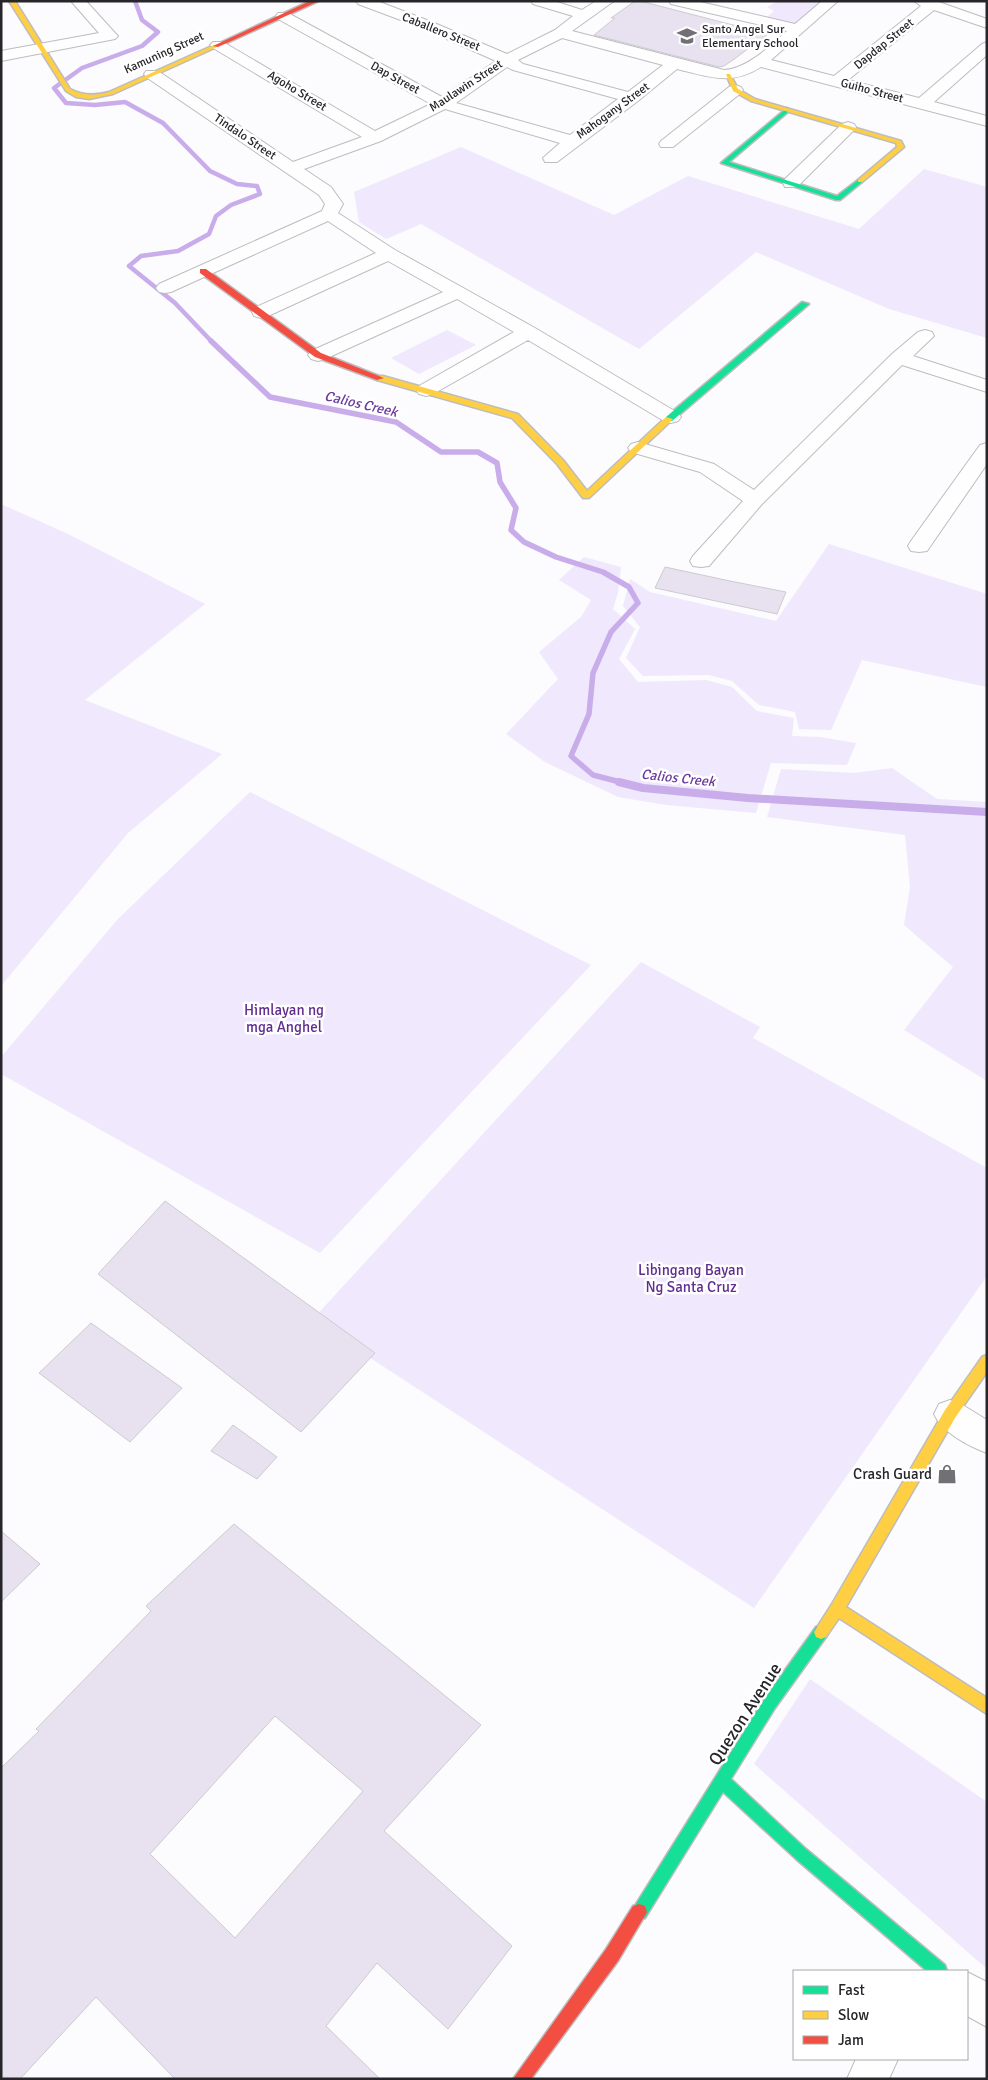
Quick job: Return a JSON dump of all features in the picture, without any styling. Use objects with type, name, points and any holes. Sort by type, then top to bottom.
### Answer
[{"type":"street","name":"Kamuning Street","points":[[12,1],[68,90],[74,95],[84,98],[100,97],[316,1]]},
{"type":"street","points":[[1,56],[110,36],[78,1]]},
{"type":"street","name":"Caballero Street","points":[[364,1],[507,60],[518,67],[632,98]]},
{"type":"street","points":[[538,1],[584,14]]},
{"type":"street","name":"Maulawin Street","points":[[290,169],[375,138],[443,104],[507,60],[560,33],[584,14],[607,1]]},
{"type":"street","points":[[676,1],[796,29]]},
{"type":"street","points":[[667,144],[726,80],[758,62],[830,1]]},
{"type":"street","points":[[926,3],[987,24]]},
{"type":"street","name":"Dapdap Street","points":[[836,82],[926,3]]},
{"type":"street","name":"Dap Street","points":[[283,16],[443,104],[572,141]]},
{"type":"street","points":[[560,33],[726,80],[753,100],[893,139],[899,142],[901,147],[838,199],[724,163],[787,110]]},
{"type":"street","name":"Agoho Street","points":[[218,44],[375,138]]},
{"type":"street","points":[[922,104],[987,47]]},
{"type":"street","name":"Guiho Street","points":[[758,62],[987,121]]},
{"type":"street","name":"Mahogany Street","points":[[551,158],[632,98],[674,64]]},
{"type":"street","name":"Tindalo Street","points":[[152,74],[325,192],[331,209],[389,254],[528,332],[671,417]]},
{"type":"street","points":[[791,183],[848,128]]},
{"type":"street","points":[[165,288],[331,209]]},
{"type":"street","points":[[261,312],[389,254]]},
{"type":"street","points":[[203,271],[261,312],[318,356],[376,377],[515,416],[560,462],[586,496],[671,417],[805,304]]},
{"type":"street","points":[[318,356],[456,293]]},
{"type":"street","points":[[426,390],[528,332]]},
{"type":"street","points":[[701,561],[755,500],[899,358],[925,336]]},
{"type":"street","points":[[899,358],[987,386]]},
{"type":"street","points":[[638,448],[707,468],[755,500]]},
{"type":"street","points":[[919,546],[987,450]]},
{"type":"street","name":"Quezon Avenue","points":[[521,2079],[612,1955],[770,1703],[836,1609],[950,1414],[987,1361]]},
{"type":"street","points":[[950,1414],[987,1438]]},
{"type":"street","points":[[836,1609],[987,1707]]},
{"type":"street","points":[[722,1781],[931,1969]]},
{"type":"street","points":[[968,1993],[987,2007]]},
{"type":"street","points":[[867,2079],[877,2060]]},
{"type":"green space","points":[[778,1],[825,1],[795,26],[765,19],[774,11],[767,7]]},
{"type":"green space","points":[[461,147],[614,215],[688,176],[859,229],[924,169],[987,187],[987,338],[889,309],[756,252],[639,349],[421,224],[386,239],[359,222],[354,192]]},
{"type":"green space","points":[[447,330],[476,345],[419,374],[391,358]]},
{"type":"green space","points":[[1,504],[68,534],[205,604],[85,700],[222,754],[128,833],[1,986]]},
{"type":"green space","points":[[829,544],[987,594],[987,687],[862,660],[831,730],[799,729],[795,712],[759,705],[732,681],[709,675],[643,676],[626,658],[640,627],[623,606],[630,579],[650,592],[776,621]]},
{"type":"green space","points":[[584,557],[621,567],[618,593],[613,609],[635,629],[619,659],[638,682],[706,680],[732,687],[757,711],[794,718],[792,736],[820,737],[856,743],[847,765],[771,763],[756,813],[666,805],[618,797],[545,762],[506,734],[558,679],[539,652],[581,617],[591,600],[559,580]]},
{"type":"green space","points":[[892,768],[937,799],[987,802],[987,1081],[904,1030],[953,967],[904,925],[910,887],[905,835],[767,817],[781,769],[854,773]]},
{"type":"green space","name":"Himlayan ng mga Anghel","points":[[250,792],[591,965],[320,1253],[1,1074],[1,1057],[118,919]]},
{"type":"green space","name":"Libingang Bayan Ng Santa Cruz","points":[[641,962],[760,1027],[753,1038],[987,1168],[987,1276],[754,1608],[312,1320]]},
{"type":"green space","points":[[810,1679],[987,1802],[987,1969],[754,1764]]},
{"type":"building","name":"Santo Angel Sur Elementary School","points":[[635,1],[768,34],[733,60],[719,67],[594,35],[615,18],[611,18]]},
{"type":"building","points":[[665,567],[786,592],[777,614],[655,588]]},
{"type":"building","points":[[165,1201],[375,1353],[301,1432],[98,1274]]},
{"type":"building","points":[[91,1323],[182,1388],[130,1442],[39,1373]]},
{"type":"building","points":[[233,1425],[277,1457],[257,1479],[211,1451]]},
{"type":"building","points":[[234,1524],[481,1725],[384,1831],[512,1946],[448,2029],[377,1963],[326,2026],[380,2079],[175,2079],[96,1997],[20,2079],[1,2079],[1,1768],[39,1731],[36,1729],[151,1611],[146,1606]],"holes":[[[275,1716],[363,1791],[235,1938],[150,1854]]]},
{"type":"building","points":[[1,1531],[40,1564],[1,1602]]},
{"type":"waterway","name":"Calios Creek","points":[[135,1],[142,20],[158,32],[142,46],[82,68],[54,88],[66,103],[95,105],[125,102],[163,123],[210,171],[237,184],[257,186],[260,194],[231,205],[216,216],[209,234],[178,251],[141,256],[129,266],[175,303],[212,342]]},
{"type":"waterway","name":"Calios Creek","points":[[212,342],[270,397],[396,422],[441,452],[478,452],[497,463],[500,482],[516,508],[511,530],[524,542],[556,557],[603,572],[629,587],[638,603],[611,632],[593,673],[589,714],[571,756],[593,775],[624,783]]},
{"type":"waterway","name":"Calios Creek","points":[[619,782],[643,788],[748,798],[987,812]]},
{"type":"traffic: fast","points":[[787,110],[724,163],[838,199],[860,181]]},
{"type":"traffic: fast","points":[[669,419],[805,304]]},
{"type":"traffic: fast","points":[[639,1912],[770,1703],[821,1632]]},
{"type":"traffic: fast","points":[[722,1781],[801,1854],[938,1970]]},
{"type":"traffic: slow","points":[[12,1],[68,90],[84,97],[111,93],[216,46]]},
{"type":"traffic: slow","points":[[728,75],[735,90],[753,100],[899,142],[901,147],[860,181]]},
{"type":"traffic: slow","points":[[380,378],[515,416],[560,462],[586,496],[669,419]]},
{"type":"traffic: slow","points":[[821,1632],[837,1609],[950,1414],[987,1361]]},
{"type":"traffic: slow","points":[[837,1609],[987,1707]]},
{"type":"traffic: jam","points":[[216,46],[316,1]]},
{"type":"traffic: jam","points":[[203,271],[318,355],[380,378]]},
{"type":"traffic: jam","points":[[521,2079],[612,1955],[639,1912]]},
{"type":"place","name":"Santo Angel Sur Elementary School","points":[[687,36]]},
{"type":"place","name":"Crash Guard","points":[[947,1474]]}]
